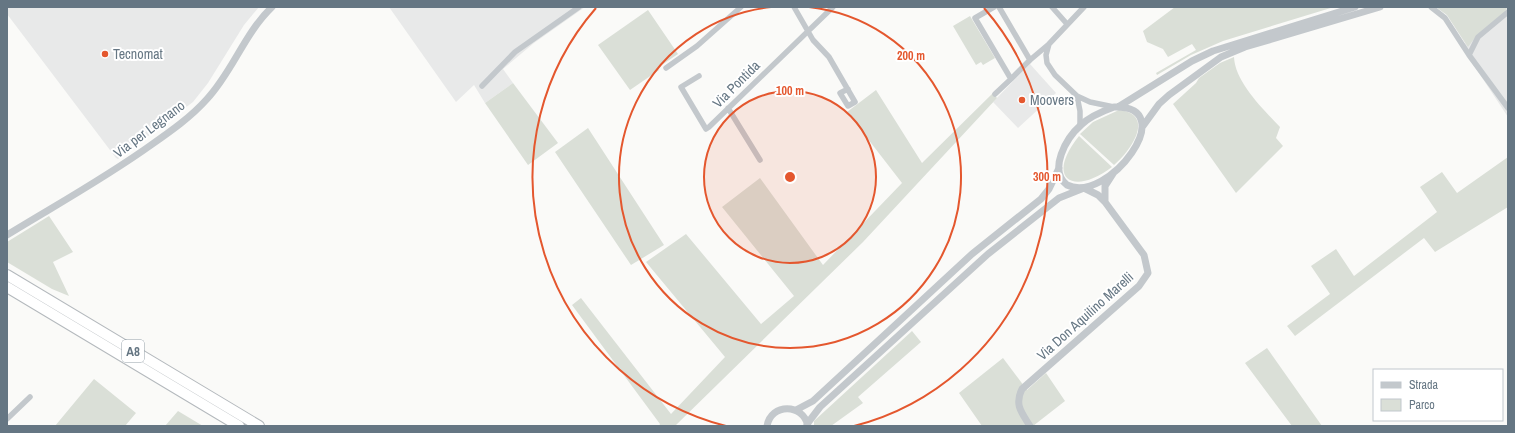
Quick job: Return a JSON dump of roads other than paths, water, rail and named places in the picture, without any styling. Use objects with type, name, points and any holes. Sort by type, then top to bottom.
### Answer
[{"type":"highway","name":"A8","points":[[7,275],[258,426]]},
{"type":"highway","name":"A8","points":[[7,287],[239,426]]},
{"type":"street","name":"Via per Legnano","points":[[7,235],[120,167],[196,111],[214,91],[253,27],[272,7]]},
{"type":"street","points":[[482,86],[515,52],[579,7]]},
{"type":"street","points":[[666,68],[697,46],[741,7]]},
{"type":"street","points":[[794,7],[807,31],[829,57],[848,89]]},
{"type":"street","name":"Via Pontida","points":[[699,76],[681,87],[706,129],[833,7]]},
{"type":"street","points":[[994,7],[975,18],[1011,79]]},
{"type":"street","points":[[999,7],[1030,60]]},
{"type":"street","points":[[1052,7],[1067,24]]},
{"type":"street","points":[[995,94],[1049,44],[1084,7]]},
{"type":"street","points":[[796,410],[805,407],[813,401],[972,254],[1041,199],[1049,189],[1064,149],[1080,126],[1101,112],[1116,107],[1192,61],[1213,51],[1355,7]]},
{"type":"street","points":[[808,425],[820,407],[988,254],[1059,198],[1084,188],[1114,172],[1127,161],[1140,140],[1143,126],[1159,104],[1206,67],[1221,57],[1245,47],[1380,7]]},
{"type":"street","points":[[1431,7],[1445,18],[1469,55],[1508,108]]},
{"type":"street","points":[[1469,55],[1478,37],[1508,12]]},
{"type":"street","points":[[1049,44],[1046,55],[1050,69],[1077,96],[1090,102],[1116,107],[1127,107],[1135,111],[1143,126]]},
{"type":"street","points":[[1077,96],[1080,111],[1080,126]]},
{"type":"street","points":[[728,108],[760,160]]},
{"type":"street","points":[[1058,168],[1060,176],[1067,185],[1084,188]]},
{"type":"street","points":[[1104,202],[1105,186],[1114,172]]},
{"type":"street","name":"Via Don Aquilino Marelli","points":[[1030,426],[1017,404],[1022,390],[1139,286],[1148,273],[1144,255],[1098,195],[1084,188]]},
{"type":"street","points":[[7,418],[30,397]]},
{"type":"street","points":[[767,426],[771,416],[776,412],[789,408],[796,410],[805,418],[808,425]]},
{"type":"place","name":"Tecnomat","points":[[105,54]]},
{"type":"place","name":"Moovers","points":[[1022,100]]}]
